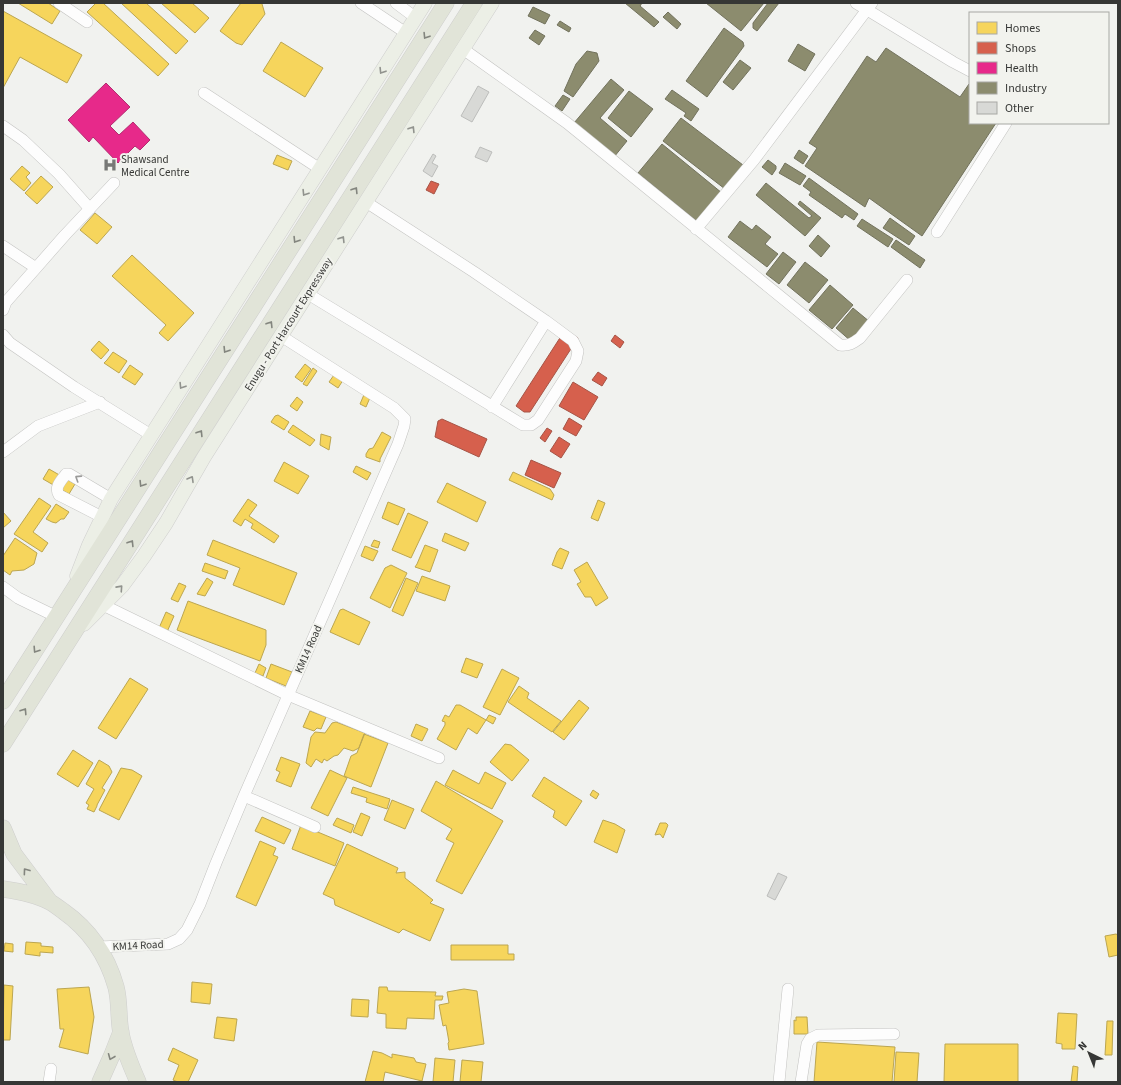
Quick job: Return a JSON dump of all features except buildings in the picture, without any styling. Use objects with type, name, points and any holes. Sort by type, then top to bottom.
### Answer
[{"type":"highway","points":[[3,701],[446,3]]},
{"type":"highway","name":"Enugu - Port Harcourt Expressway","points":[[3,744],[474,3]]},
{"type":"highway","points":[[3,757],[14,727]]},
{"type":"highway","points":[[3,828],[14,854],[50,902]]},
{"type":"highway","points":[[3,889],[27,894],[50,902],[76,920],[99,947],[111,971],[117,989],[120,1008],[121,1032],[132,1069],[138,1082]]},
{"type":"highway","points":[[100,1082],[121,1032]]},
{"type":"main road","points":[[57,618],[78,575],[89,545],[111,499],[425,3]]},
{"type":"main road","name":"Enugu - Port Harcourt Expressway","points":[[72,635],[122,586],[166,523],[204,457],[492,3]]},
{"type":"street","points":[[59,3],[87,22]]},
{"type":"street","points":[[361,3],[406,33]]},
{"type":"street","points":[[396,3],[416,18]]},
{"type":"street","points":[[856,3],[869,6],[953,62],[969,70]]},
{"type":"street","points":[[696,229],[754,160],[869,6]]},
{"type":"street","points":[[463,49],[567,123],[696,229],[840,344],[845,346],[860,338],[907,280]]},
{"type":"street","points":[[204,92],[320,169]]},
{"type":"street","points":[[937,232],[1005,124]]},
{"type":"street","points":[[3,126],[22,140],[59,174],[90,209]]},
{"type":"street","points":[[3,310],[6,302],[114,183]]},
{"type":"street","points":[[308,294],[523,425],[531,425],[538,420],[576,361],[578,351],[573,341],[474,272],[366,202]]},
{"type":"street","points":[[3,246],[36,268]]},
{"type":"street","points":[[492,407],[546,321]]},
{"type":"street","points":[[3,335],[10,343],[74,387],[151,435]]},
{"type":"street","name":"KM14 Road","points":[[99,947],[168,944],[179,938],[187,930],[200,904],[244,796],[398,444],[404,426],[405,419],[394,408],[281,336]]},
{"type":"street","points":[[3,452],[38,426],[100,402]]},
{"type":"street","points":[[102,517],[59,495],[57,488],[66,474],[69,474],[111,499]]},
{"type":"street","points":[[3,587],[18,598],[57,618]]},
{"type":"street","points":[[103,605],[288,695],[439,758]]},
{"type":"street","points":[[244,796],[315,827]]},
{"type":"street","points":[[780,1082],[788,989]]},
{"type":"street","points":[[801,1082],[807,1044],[810,1039],[818,1035],[894,1034]]},
{"type":"street","points":[[49,1082],[51,1069]]},
{"type":"place","name":"Shawsand Medical Centre","points":[[110,165]]}]
